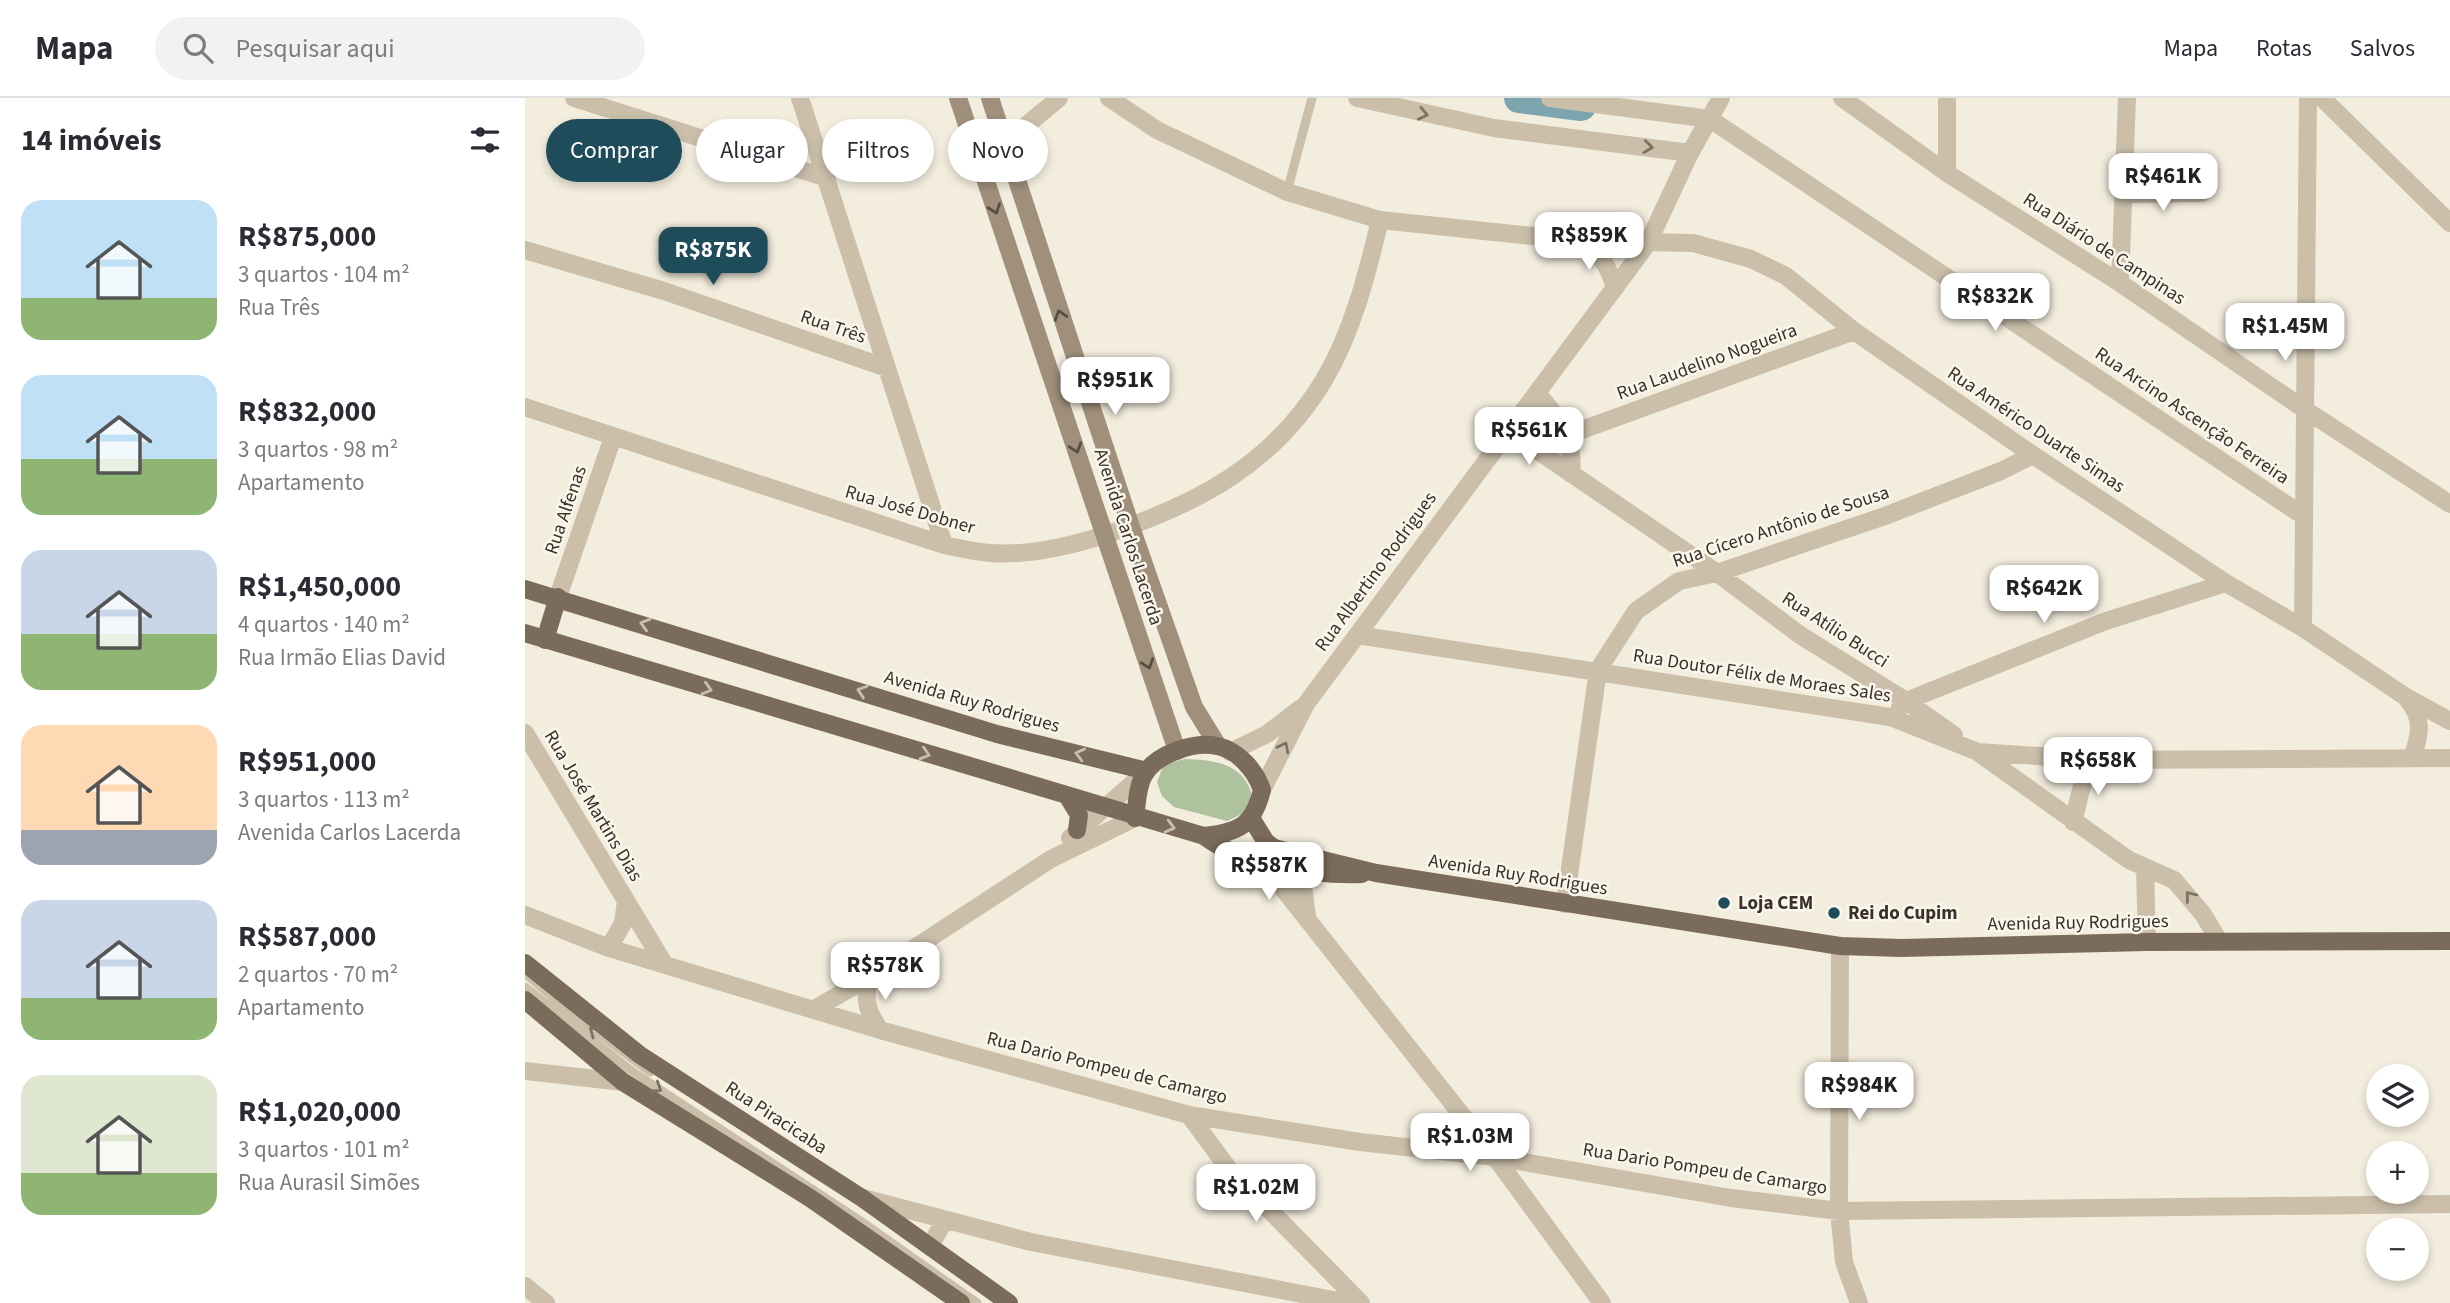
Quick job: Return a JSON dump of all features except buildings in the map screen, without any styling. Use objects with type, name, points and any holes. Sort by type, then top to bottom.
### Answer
[{"type":"main road","name":"Avenida Carlos Lacerda","points":[[958,98],[965,119]]},
{"type":"main road","name":"Avenida Carlos Lacerda","points":[[990,98],[996,119]]},
{"type":"main road","name":"Avenida Carlos Lacerda","points":[[986,182],[1177,751]]},
{"type":"main road","name":"Avenida Carlos Lacerda","points":[[1017,182],[1131,527],[1195,707],[1224,749]]},
{"type":"main road","name":"Avenida Ruy Rodrigues","points":[[525,589],[997,734],[1147,771]]},
{"type":"main road","points":[[545,640],[558,597]]},
{"type":"main road","name":"Avenida Ruy Rodrigues","points":[[525,633],[1135,818],[1204,836],[1262,862],[1338,875],[1376,873]]},
{"type":"main road","points":[[1135,818],[1140,787],[1147,771],[1163,757],[1177,751],[1224,749],[1255,773],[1262,790],[1251,818],[1231,833],[1204,836]]},
{"type":"main road","points":[[1068,797],[1079,816],[1077,830]]},
{"type":"main road","name":"Avenida Ruy Rodrigues","points":[[1251,818],[1266,842],[1274,848],[1376,873],[1840,946],[1901,948],[2219,941],[2450,941]]},
{"type":"main road","name":"Rua Piracicaba","points":[[525,963],[640,1055],[862,1198],[1009,1303]]},
{"type":"main road","points":[[525,1000],[623,1082],[810,1198],[961,1303]]},
{"type":"street","points":[[574,98],[822,176]]},
{"type":"street","points":[[800,98],[822,163]]},
{"type":"street","points":[[1034,119],[1059,98]]},
{"type":"street","name":"Rua Américo Duarte Simas","points":[[1109,98],[1157,130],[1287,192],[1380,220],[1580,241],[1702,244],[1751,259],[1786,276],[1854,331],[2033,455],[2227,583],[2303,628],[2406,697],[2450,721]]},
{"type":"street","points":[[1357,98],[1494,128],[1690,153]]},
{"type":"street","points":[[1550,98],[1710,119]]},
{"type":"street","name":"Rua Albertino Rodrigues","points":[[1262,790],[1306,704],[1648,243],[1690,153],[1721,98]]},
{"type":"street","name":"Rua Diário de Campinas","points":[[1842,98],[1947,173],[2120,283],[2304,409],[2450,504]]},
{"type":"street","points":[[1947,98],[1947,173]]},
{"type":"street","points":[[2120,283],[2127,98]]},
{"type":"street","points":[[2303,628],[2308,98]]},
{"type":"street","points":[[2322,98],[2450,222]]},
{"type":"street","name":"Rua Arcino Ascenção Ferreira","points":[[1710,119],[2302,515]]},
{"type":"street","points":[[828,182],[944,545]]},
{"type":"street","points":[[2124,194],[2202,192]]},
{"type":"street","name":"Rua José Dobner","points":[[525,407],[944,545],[992,554],[1054,548],[1131,527],[1186,505],[1229,481],[1266,451],[1298,417],[1325,379],[1365,283],[1380,220]]},
{"type":"street","points":[[1580,241],[1599,253],[1608,265],[1615,288]]},
{"type":"street","name":"Rua Três","points":[[525,250],[664,291],[887,368]]},
{"type":"street","name":"Rua Laudelino Nogueira","points":[[1535,447],[1854,331]]},
{"type":"street","points":[[1537,393],[1555,412],[1566,435],[1573,458],[1571,474]]},
{"type":"street","name":"Rua Atílio Bucci","points":[[1509,431],[1717,573],[1800,635],[1906,701],[2073,822],[2145,869],[2175,880],[2203,914],[2219,941]]},
{"type":"street","name":"Rua Alfenas","points":[[558,597],[613,437]]},
{"type":"street","name":"Rua Cícero Antônio de Sousa","points":[[1565,904],[1598,670],[1630,620],[1646,603],[1679,581],[1717,573],[1885,516],[2001,471],[2033,455]]},
{"type":"street","points":[[1889,717],[1906,701],[2106,621],[2227,583]]},
{"type":"street","name":"Rua Doutor Félix de Moraes Sales","points":[[1357,635],[1598,670],[1889,717],[1978,752],[2097,760],[2450,758]]},
{"type":"street","points":[[2406,697],[2420,720],[2420,733],[2412,758]]},
{"type":"street","name":"Rua Albertino Rodrigues","points":[[1224,749],[1267,734],[1306,704]]},
{"type":"street","name":"Rua José Martins Dias","points":[[525,733],[663,962]]},
{"type":"street","points":[[2073,822],[2083,782],[2097,760]]},
{"type":"street","points":[[1051,859],[1077,830],[1147,771]]},
{"type":"street","points":[[815,1008],[870,977],[1051,859],[1135,818]]},
{"type":"street","points":[[1262,862],[1495,1157],[1602,1303]]},
{"type":"street","points":[[2145,869],[2147,942]]},
{"type":"street","points":[[1301,870],[1307,917]]},
{"type":"street","name":"Rua José Martins Dias","points":[[609,948],[623,923],[626,901]]},
{"type":"street","name":"Rua Dario Pompeu de Camargo","points":[[525,915],[609,948],[663,962],[880,1030],[1189,1115],[1360,1142],[1495,1157],[1731,1198],[1839,1211],[2450,1203]]},
{"type":"street","points":[[1840,946],[1839,1211],[1845,1262],[1859,1303]]},
{"type":"street","points":[[870,977],[865,993],[866,1005],[880,1030]]},
{"type":"street","points":[[525,1071],[623,1082]]},
{"type":"street","points":[[1189,1115],[1228,1168],[1361,1303]]},
{"type":"street","points":[[862,1198],[1031,1242],[1349,1303]]},
{"type":"street","points":[[930,1246],[945,1220]]},
{"type":"street","points":[[525,1286],[546,1303]]},
{"type":"lane","points":[[1287,192],[1312,98]]},
{"type":"lane","points":[[525,974],[639,1065],[864,1207],[995,1303]]},
{"type":"lane","points":[[525,987],[633,1072],[848,1213],[977,1303]]},
{"type":"green space","points":[[1185,759],[1219,763],[1237,771],[1249,788],[1253,800],[1242,814],[1227,821],[1174,807],[1162,796],[1157,782],[1164,764]]},
{"type":"waterway","points":[[1519,98],[1581,106]]},
{"type":"place","name":"Loja CEM","points":[[1724,903]]},
{"type":"place","name":"Rei do Cupim","points":[[1834,913]]}]
